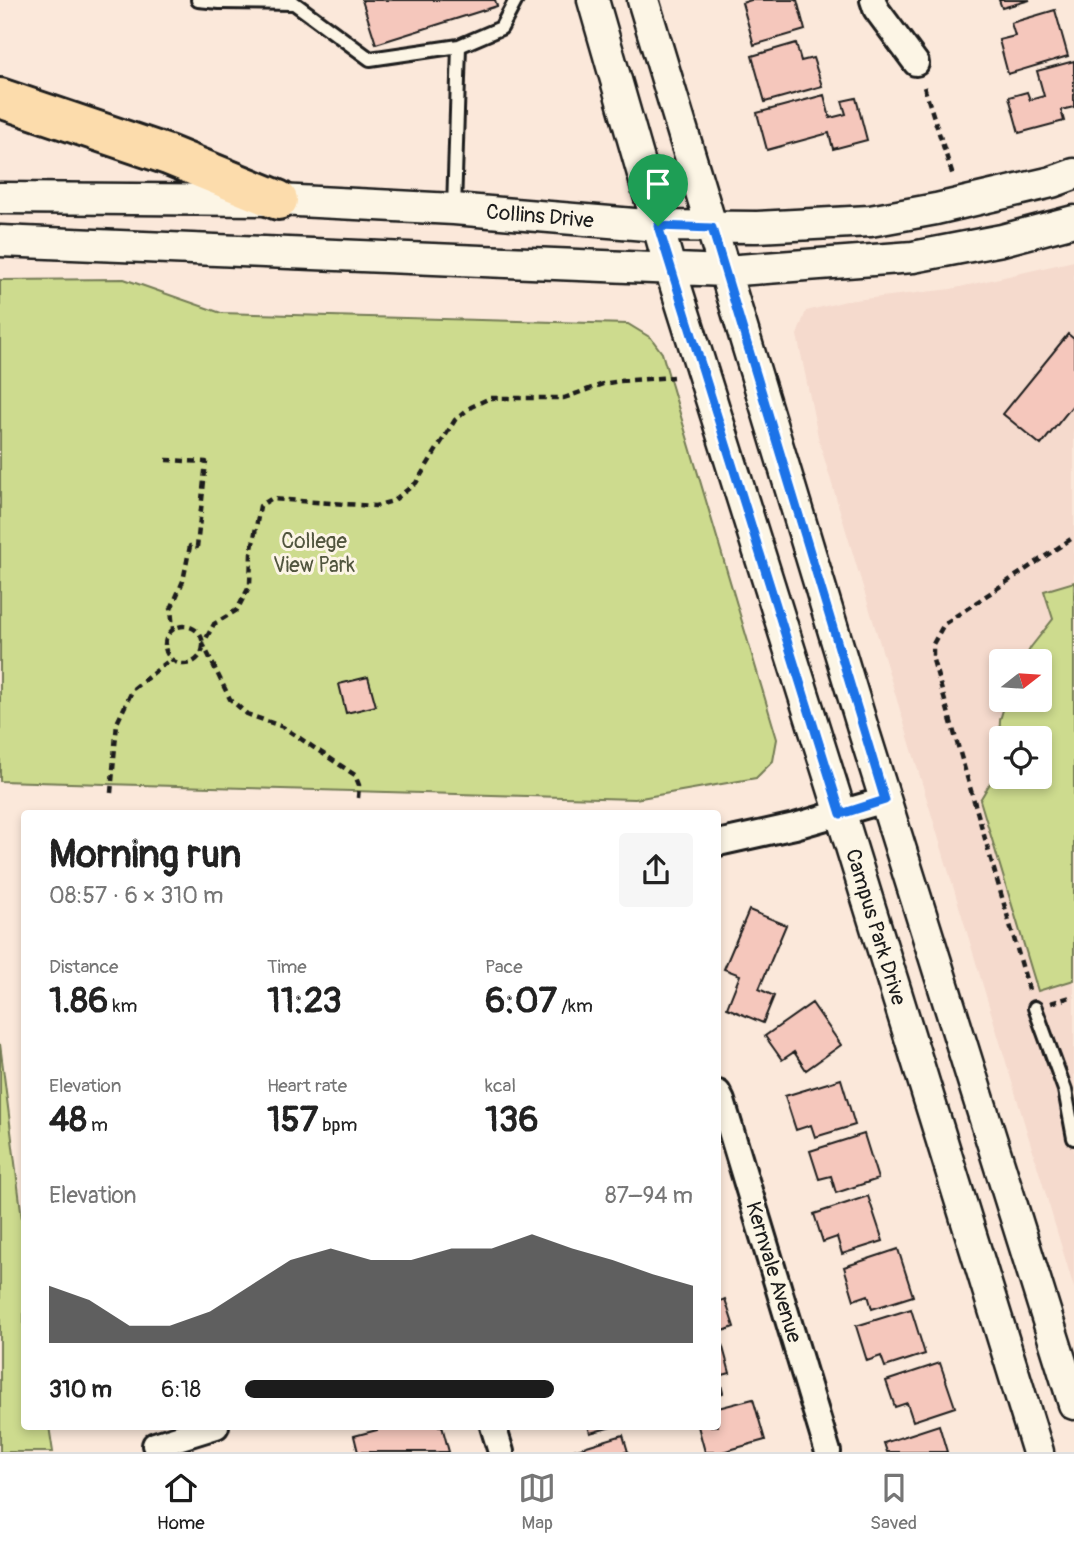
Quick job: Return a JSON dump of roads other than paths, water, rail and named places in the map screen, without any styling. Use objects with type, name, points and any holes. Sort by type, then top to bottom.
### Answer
[{"type":"highway","points":[[0,98],[169,155],[278,200]]},
{"type":"street","name":"Campus Park Drive","points":[[593,0],[670,268],[1038,1452]]},
{"type":"street","points":[[643,0],[885,800],[1074,1404]]},
{"type":"street","points":[[873,0],[876,9],[916,63]]},
{"type":"street","name":"Collins Drive","points":[[0,198],[278,200],[454,209],[658,226],[757,227],[870,221],[936,209],[1052,182],[1074,174]]},
{"type":"street","points":[[0,242],[725,271],[914,257],[1002,240],[1074,221]]},
{"type":"street","points":[[721,842],[795,826],[885,800]]},
{"type":"street","name":"Kernvale Avenue","points":[[721,1099],[828,1452]]},
{"type":"street","points":[[155,1445],[203,1430]]},
{"type":"street","points":[[494,1430],[501,1452]]},
{"type":"lane","points":[[198,0],[297,2],[370,59],[459,46],[502,29],[516,0]]},
{"type":"lane","points":[[454,209],[459,46]]},
{"type":"lane","points":[[1035,1008],[1065,1090],[1074,1138]]},
{"type":"park label","name":"College View Park","points":[[314,553]]}]
